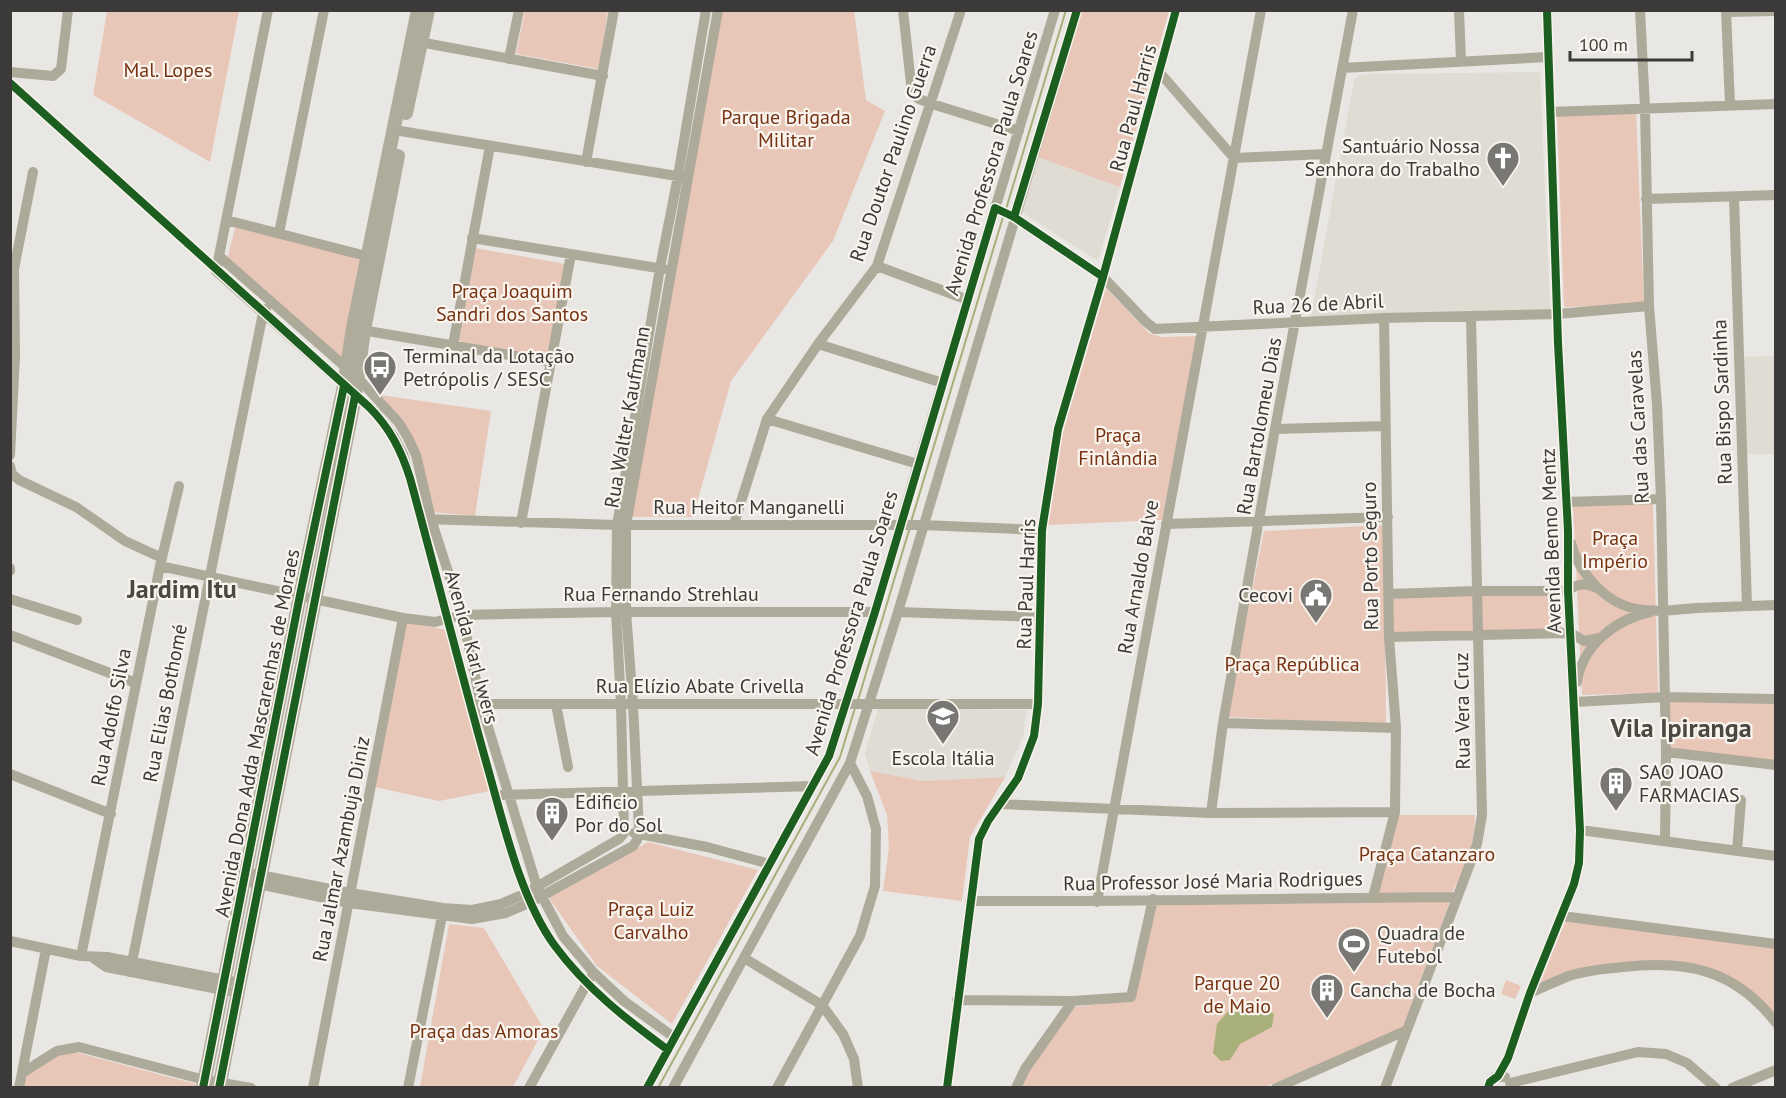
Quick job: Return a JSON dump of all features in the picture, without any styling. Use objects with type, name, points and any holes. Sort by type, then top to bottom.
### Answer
[{"type":"main road","name":"Avenida Dona Adda Mascarenhas de Moraes","points":[[417,42],[418,10]]},
{"type":"main road","name":"Avenida Dona Adda Mascarenhas de Moraes","points":[[204,1084],[346,368],[358,329],[417,42],[428,10]]},
{"type":"main road","name":"Avenida Dona Adda Mascarenhas de Moraes","points":[[220,1085],[355,396],[358,378],[358,329]]},
{"type":"street","points":[[10,72],[53,76],[61,69],[68,10]]},
{"type":"street","points":[[219,256],[268,10]]},
{"type":"street","points":[[279,233],[324,10]]},
{"type":"street","points":[[509,58],[519,10]]},
{"type":"street","points":[[586,162],[614,10]]},
{"type":"street","name":"Rua Walter Kaufmann","points":[[683,177],[706,10]]},
{"type":"street","name":"Rua Walter Kaufmann","points":[[624,833],[621,704],[622,525],[665,269],[718,10]]},
{"type":"street","points":[[903,10],[912,93],[919,99],[932,104],[1019,131]]},
{"type":"street","name":"Rua Doutor Paulino Guerra","points":[[734,524],[767,419],[818,344],[877,266],[961,10]]},
{"type":"street","name":"Avenida Professora Paula Soares","points":[[647,1088],[858,703],[898,612],[918,464],[968,300],[1005,213],[1019,131],[1055,10]]},
{"type":"street","name":"Avenida Professora Paula Soares","points":[[673,1088],[850,763],[858,703],[875,612],[911,525],[1005,213],[1077,10]]},
{"type":"street","name":"Rua Paul Harris","points":[[947,1088],[979,839],[988,821],[1018,778],[1034,736],[1038,704],[1042,530],[1058,429],[1103,277],[1176,10]]},
{"type":"street","name":"Rua Arnaldo Balve","points":[[1097,902],[1261,10]]},
{"type":"street","name":"Rua Bartolomeu Dias","points":[[1211,813],[1223,723],[1353,10]]},
{"type":"street","points":[[1459,10],[1461,61]]},
{"type":"street","name":"Avenida Benno Mentz","points":[[1506,1082],[1508,1058],[1530,993],[1577,873],[1580,830],[1568,591],[1567,502],[1557,314],[1547,10]]},
{"type":"street","name":"Rua das Caravelas","points":[[1640,10],[1645,108],[1649,306],[1657,405],[1661,500],[1666,752],[1665,841]]},
{"type":"street","points":[[1730,105],[1726,11],[1776,11]]},
{"type":"street","points":[[417,42],[603,76]]},
{"type":"street","points":[[1342,68],[1548,57]]},
{"type":"street","points":[[1160,73],[1234,158],[1326,154]]},
{"type":"street","points":[[1550,112],[1776,104]]},
{"type":"street","points":[[398,131],[683,177]]},
{"type":"street","points":[[453,345],[490,146]]},
{"type":"street","points":[[10,455],[14,270],[33,172]]},
{"type":"street","points":[[1647,199],[1776,195]]},
{"type":"street","name":"Rua Bispo Sardinha","points":[[1734,196],[1747,606]]},
{"type":"street","name":"Rua 26 de Abril","points":[[1005,213],[1103,277],[1151,327],[1160,329],[1384,318],[1557,314],[1649,306]]},
{"type":"street","points":[[226,220],[373,257]]},
{"type":"street","points":[[472,238],[665,269]]},
{"type":"street","points":[[521,523],[571,254]]},
{"type":"street","name":"Avenida Karl Iwers","points":[[219,256],[216,271],[376,414],[394,437],[403,454],[462,615],[476,704],[496,795],[528,898],[554,945],[586,984],[617,1012],[668,1050]]},
{"type":"street","name":"Avenida Karl Iwers","points":[[219,256],[358,378],[399,423],[408,438],[416,455],[426,519],[447,620],[539,891],[563,936],[594,973],[624,1001],[675,1038]]},
{"type":"street","points":[[877,266],[968,300]]},
{"type":"street","name":"Rua Elias Bothomé","points":[[131,967],[263,313],[270,302]]},
{"type":"street","name":"Rua Vera Cruz","points":[[1385,1088],[1478,844],[1482,815],[1471,316]]},
{"type":"street","name":"Rua Porto Seguro","points":[[1373,897],[1395,812],[1396,728],[1389,637],[1384,318]]},
{"type":"street","points":[[358,329],[551,362]]},
{"type":"street","points":[[818,344],[943,383]]},
{"type":"street","points":[[767,419],[918,464]]},
{"type":"street","points":[[1275,429],[1385,426]]},
{"type":"street","name":"Rua Fernando Strehlau","points":[[10,466],[12,474],[19,480],[76,507],[125,541],[161,562],[209,576],[403,618],[435,622],[462,615],[621,612],[875,612]]},
{"type":"street","name":"Rua Adolfo Silva","points":[[81,956],[161,562],[179,486]]},
{"type":"street","points":[[1567,502],[1661,500]]},
{"type":"street","points":[[1166,524],[1388,517]]},
{"type":"street","name":"Rua Heitor Manganelli","points":[[426,519],[622,525],[911,525],[1042,530]]},
{"type":"street","points":[[1568,531],[1578,562],[1600,589],[1624,606],[1662,610],[1776,605]]},
{"type":"street","points":[[1388,594],[1568,591],[1581,584],[1600,589]]},
{"type":"street","points":[[10,599],[77,620]]},
{"type":"street","points":[[1612,627],[1618,614],[1615,601]]},
{"type":"street","points":[[1662,610],[1640,614],[1612,627],[1601,637],[1590,651],[1577,678],[1575,702],[1665,697],[1776,699]]},
{"type":"street","name":"Rua Walter Kaufmann","points":[[621,612],[633,704],[638,833]]},
{"type":"street","points":[[898,612],[1040,617]]},
{"type":"street","name":"Rua Jalmar Azambuja Diniz","points":[[313,1088],[403,618]]},
{"type":"street","points":[[1389,637],[1571,633],[1584,641],[1601,637]]},
{"type":"street","points":[[10,635],[136,683]]},
{"type":"street","name":"Rua Elízio Abate Crivella","points":[[476,704],[1038,704]]},
{"type":"street","points":[[556,704],[568,767]]},
{"type":"street","points":[[1223,723],[1396,728]]},
{"type":"street","points":[[1666,752],[1776,765]]},
{"type":"street","points":[[777,1088],[860,936],[875,886],[876,829],[867,796],[850,763]]},
{"type":"street","points":[[10,774],[111,814]]},
{"type":"street","points":[[496,795],[813,786]]},
{"type":"street","points":[[1737,851],[1741,800]]},
{"type":"street","points":[[1001,804],[1211,813],[1395,812]]},
{"type":"street","points":[[1580,830],[1776,856]]},
{"type":"street","points":[[245,877],[472,919],[506,913],[619,839],[624,833],[638,833],[706,847],[770,864]]},
{"type":"street","points":[[539,891],[633,846],[638,833]]},
{"type":"street","name":"Rua Professor José Maria Rodrigues","points":[[970,901],[1097,902],[1457,897]]},
{"type":"street","points":[[957,1000],[1072,1001],[1131,997],[1153,900]]},
{"type":"street","points":[[408,1088],[442,912]]},
{"type":"street","points":[[1562,916],[1776,944]]},
{"type":"street","points":[[10,941],[93,958],[107,957],[131,967],[239,988]]},
{"type":"street","points":[[19,1088],[46,949]]},
{"type":"street","points":[[744,958],[822,1005],[843,1034],[854,1059],[858,1088]]},
{"type":"street","points":[[1530,993],[1568,976],[1595,970],[1642,965],[1684,965],[1710,971],[1732,982],[1753,999],[1776,1023]]},
{"type":"street","points":[[529,1088],[594,973]]},
{"type":"street","points":[[1016,1088],[1025,1069],[1072,1001]]},
{"type":"street","points":[[1276,1088],[1405,1031]]},
{"type":"street","points":[[22,1073],[57,1051],[79,1047],[204,1084],[252,1088]]},
{"type":"street","points":[[1486,1087],[1492,1079],[1506,1082],[1638,1052],[1666,1054],[1687,1063],[1716,1088]]},
{"type":"street","points":[[1732,1088],[1776,1070]]},
{"type":"shaded area","points":[[1540,72],[1550,310],[1311,317],[1354,80],[1360,75],[1369,74]]},
{"type":"shaded area","points":[[1038,157],[1120,187],[1098,261],[1021,212]]},
{"type":"shaded area","points":[[1775,356],[1775,454],[1746,454],[1743,357]]},
{"type":"shaded area","name":"Escola Itália","points":[[878,708],[1027,710],[1023,737],[1005,777],[923,781],[870,771],[865,753]]},
{"type":"shaded area","points":[[1263,1008],[1274,1014],[1272,1027],[1240,1044],[1230,1060],[1221,1061],[1213,1053],[1217,1024],[1229,1010]]},
{"type":"green space","name":"Mal. Lopes","points":[[107,11],[239,11],[210,162],[93,95]]},
{"type":"green space","points":[[525,11],[608,11],[599,69],[516,54]]},
{"type":"green space","name":"Parque Brigada Militar","points":[[721,11],[854,11],[866,100],[885,111],[833,241],[731,381],[693,517],[630,517]]},
{"type":"green space","points":[[1081,11],[1169,11],[1120,187],[1038,157]]},
{"type":"green space","points":[[1636,112],[1644,304],[1564,307],[1557,116]]},
{"type":"green space","points":[[236,224],[363,258],[342,361],[227,260]]},
{"type":"green space","name":"Praça Joaquim Sandri dos Santos","points":[[475,248],[566,264],[549,358],[458,341]]},
{"type":"green space","name":"Praça Finlândia","points":[[1106,288],[1149,333],[1161,337],[1197,336],[1162,520],[1048,525],[1063,432]]},
{"type":"green space","points":[[380,395],[491,411],[475,516],[433,512],[420,453]]},
{"type":"green space","name":"Praça Império","points":[[1653,504],[1658,693],[1582,695],[1573,505]]},
{"type":"green space","name":"Cecovi","points":[[1384,525],[1386,724],[1227,717],[1264,531]]},
{"type":"green space","points":[[1560,594],[1562,630],[1392,633],[1391,597]]},
{"type":"green space","points":[[406,622],[447,630],[490,791],[439,801],[375,787]]},
{"type":"green space","points":[[1667,700],[1775,702],[1775,763],[1669,750]]},
{"type":"green space","points":[[870,771],[923,781],[1005,777],[970,837],[962,901],[883,891],[889,848],[887,815]]},
{"type":"green space","name":"Praça Catanzaro","points":[[1396,815],[1475,815],[1469,856],[1452,892],[1378,894]]},
{"type":"green space","name":"Praça Luiz Carvalho","points":[[648,842],[758,870],[672,1024],[597,966],[549,898]]},
{"type":"green space","name":"Parque 20 de Maio","points":[[1451,899],[1402,1029],[1265,1087],[1020,1088],[1031,1065],[1075,1007],[1134,1000],[1156,903]]},
{"type":"green space","points":[[1566,920],[1775,946],[1775,1017],[1733,980],[1641,963],[1539,985]]},
{"type":"green space","name":"Praça das Amoras","points":[[449,924],[484,928],[544,1029],[513,1087],[420,1087]]},
{"type":"green space","points":[[1506,980],[1521,986],[1515,999],[1501,994]]},
{"type":"green space","points":[[67,1050],[200,1085],[199,1088],[21,1088],[23,1074]]},
{"type":"waterway","points":[[1006,209],[1066,10]]},
{"type":"waterway","points":[[911,522],[1003,217]]},
{"type":"waterway","points":[[858,700],[910,527]]},
{"type":"waterway","points":[[658,1088],[840,757],[855,708]]},
{"type":"cycle path","points":[[1014,217],[1077,10]]},
{"type":"cycle path","points":[[947,1088],[979,839],[988,821],[1018,778],[1034,736],[1038,704],[1042,530],[1058,429],[1103,277],[1176,10]]},
{"type":"cycle path","points":[[1488,1088],[1508,1058],[1530,993],[1574,884],[1579,863],[1580,830],[1558,343],[1547,10]]},
{"type":"cycle path","points":[[10,83],[369,407],[389,431],[410,478],[502,819],[533,908],[555,946],[580,976],[622,1015],[668,1050]]},
{"type":"cycle path","points":[[647,1088],[829,756],[875,612],[995,208],[1014,217],[1103,277]]},
{"type":"cycle path","points":[[203,1088],[300,595],[344,386]]},
{"type":"cycle path","points":[[219,1088],[355,396]]},
{"type":"place","name":"Santuário Nossa Senhora do Trabalho","points":[[1503,187]]},
{"type":"place","name":"Terminal da Lotação Petrópolis / SESC","points":[[380,396]]},
{"type":"place","name":"Cecovi","points":[[1316,624]]},
{"type":"place","name":"Escola Itália","points":[[943,745]]},
{"type":"place","name":"SAO JOAO FARMACIAS","points":[[1616,812]]},
{"type":"place","name":"Edificio Por do Sol","points":[[552,842]]},
{"type":"place","name":"Quadra de Futebol","points":[[1354,973]]},
{"type":"place","name":"Cancha de Bocha","points":[[1327,1019]]},
{"type":"district","name":"Jardim Itu","points":[[182,588]]},
{"type":"district","name":"Vila Ipiranga","points":[[1681,727]]},
{"type":"park label","name":"Praça República","points":[[1292,664]]}]
